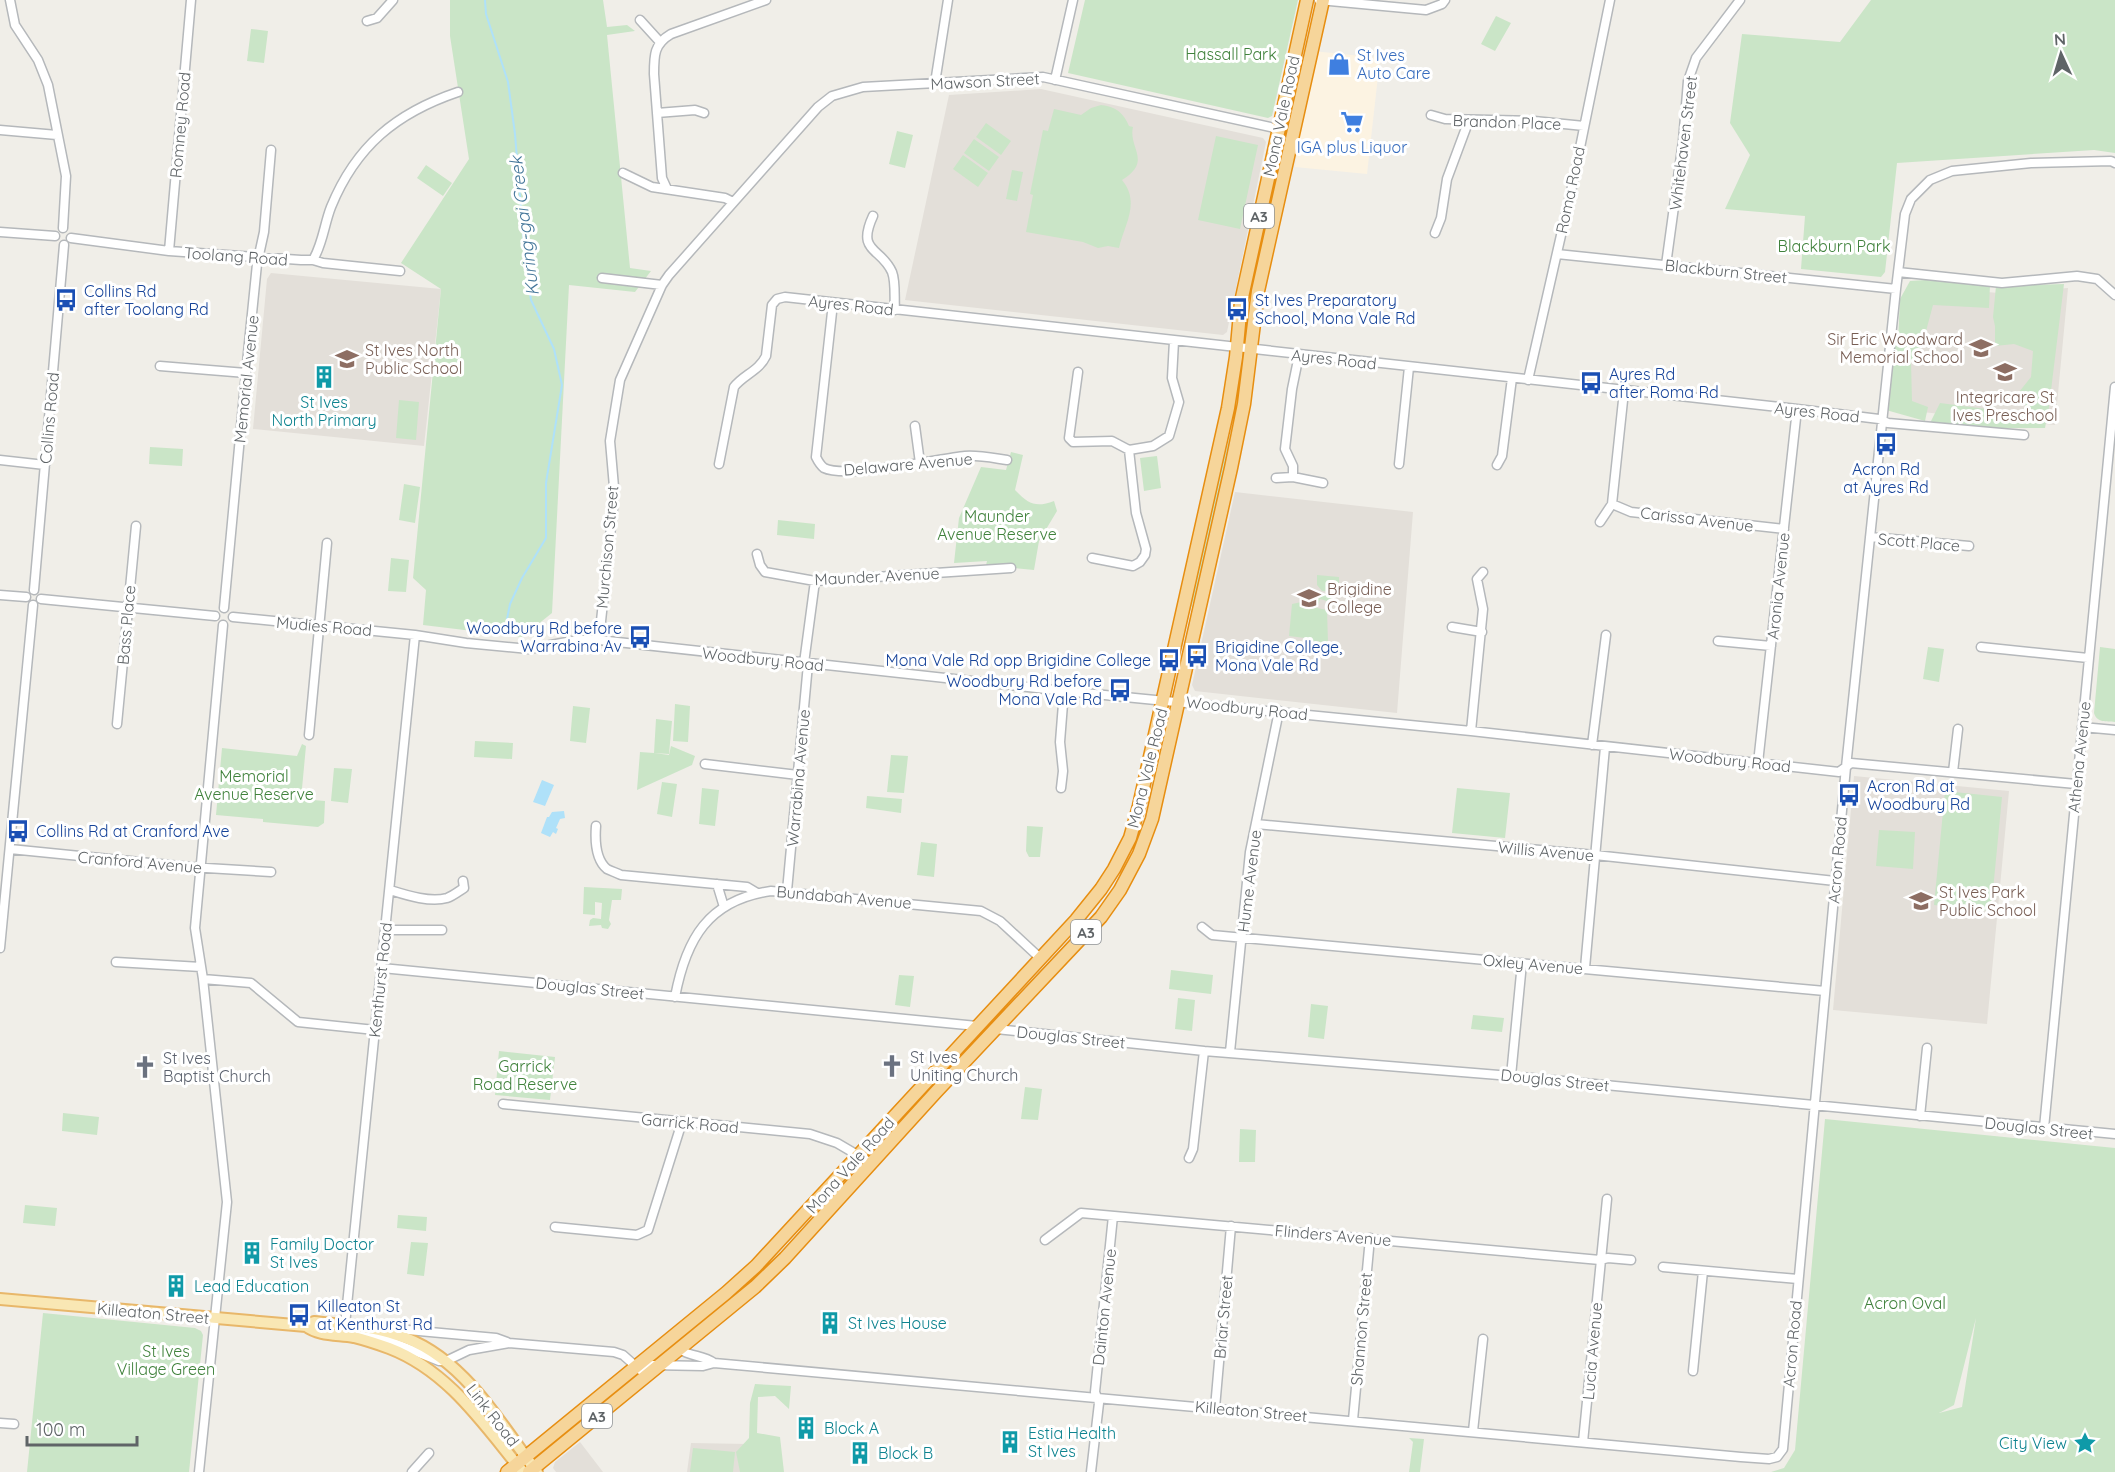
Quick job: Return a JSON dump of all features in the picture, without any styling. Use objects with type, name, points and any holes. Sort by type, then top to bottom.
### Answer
[{"type":"highway","name":"Mona Vale Road","points":[[524,1468],[635,1368],[756,1266],[1076,920],[1101,889],[1130,838],[1164,700],[1228,408],[1237,347],[1240,302],[1307,0]]},
{"type":"highway","name":"Mona Vale Road","points":[[524,1468],[661,1364],[755,1287],[785,1258],[1101,916],[1130,872],[1152,819],[1242,415],[1258,291],[1321,0]]},
{"type":"main road","name":"Killeaton Street","points":[[0,1299],[306,1326],[315,1322],[344,1330],[409,1356],[431,1371]]},
{"type":"main road","name":"Killeaton Street","points":[[344,1330],[399,1335],[422,1345],[446,1361]]},
{"type":"main road","name":"Link Road","points":[[446,1361],[483,1400],[524,1468]]},
{"type":"main road","name":"Link Road","points":[[431,1371],[458,1394],[524,1468]]},
{"type":"street","points":[[10,0],[15,25],[45,73],[66,176],[63,228]]},
{"type":"street","name":"Romney Road","points":[[169,251],[191,0]]},
{"type":"street","points":[[367,21],[377,18],[393,0]]},
{"type":"street","points":[[667,189],[662,177],[654,59],[660,42],[671,34],[766,0]]},
{"type":"street","points":[[935,83],[949,0]]},
{"type":"street","points":[[1055,80],[1073,0]]},
{"type":"street","points":[[1321,0],[1426,10],[1442,4],[1445,0]]},
{"type":"street","name":"Roma Road","points":[[1528,380],[1610,0]]},
{"type":"street","name":"Whitehaven Street","points":[[1666,266],[1683,141],[1688,81],[1696,58],[1740,0]]},
{"type":"street","points":[[640,20],[660,42]]},
{"type":"street","name":"Mawson Street","points":[[733,202],[818,107],[832,96],[863,87],[1043,77],[1279,129]]},
{"type":"street","points":[[313,260],[320,248],[330,210],[339,190],[364,151],[397,119],[416,108],[458,92]]},
{"type":"street","points":[[657,113],[695,110],[704,113]]},
{"type":"street","name":"Brandon Place","points":[[1431,115],[1445,120],[1534,121],[1584,126]]},
{"type":"street","points":[[1435,233],[1441,218],[1447,178],[1469,120]]},
{"type":"street","points":[[0,130],[57,135]]},
{"type":"street","name":"Memorial Avenue","points":[[225,608],[246,373],[257,264],[264,232],[271,150]]},
{"type":"street","name":"Acron Road","points":[[1783,1449],[1846,767],[1905,214],[1911,199],[1930,180],[1953,171],[2031,164],[2111,161],[2115,163]]},
{"type":"street","points":[[623,173],[652,187],[725,198],[733,202]]},
{"type":"street","name":"Murchison Street","points":[[599,640],[613,508],[614,487],[610,441],[620,380],[662,285],[733,202]]},
{"type":"street","points":[[873,216],[868,226],[867,239],[870,247],[893,274],[895,310]]},
{"type":"street","points":[[63,228],[69,231],[71,238],[69,243],[64,245],[57,243],[55,236],[57,231],[63,228]]},
{"type":"street","points":[[0,232],[55,236]]},
{"type":"street","name":"Toolang Road","points":[[71,238],[169,251],[313,260],[323,263],[400,270]]},
{"type":"street","name":"Collins Road","points":[[34,590],[64,245]]},
{"type":"street","name":"Blackburn Street","points":[[1557,254],[1896,288]]},
{"type":"street","points":[[1898,272],[2002,283],[2077,276],[2097,279],[2115,295]]},
{"type":"street","points":[[602,278],[662,285]]},
{"type":"street","name":"Ayres Road","points":[[718,464],[734,387],[738,381],[762,364],[766,356],[772,305],[777,299],[785,297],[1797,409],[1888,423],[2024,435]]},
{"type":"street","name":"Delaware Avenue","points":[[833,303],[816,457],[819,464],[824,468],[842,471],[967,456],[1007,460]]},
{"type":"street","points":[[1077,372],[1069,438],[1073,442],[1112,441],[1129,450],[1153,446],[1168,436],[1179,402],[1172,378],[1174,341]]},
{"type":"street","points":[[1293,477],[1293,466],[1285,449],[1292,389],[1299,355]]},
{"type":"street","points":[[160,366],[246,373]]},
{"type":"street","points":[[1399,464],[1409,367]]},
{"type":"street","points":[[1497,465],[1502,456],[1512,378]]},
{"type":"street","name":"Athena Avenue","points":[[2044,1128],[2115,387]]},
{"type":"street","points":[[1600,522],[1612,504],[1624,391]]},
{"type":"street","name":"Aronia Avenue","points":[[1758,763],[1797,409]]},
{"type":"street","points":[[915,426],[920,463]]},
{"type":"street","points":[[1092,558],[1132,566],[1140,562],[1145,555],[1146,549],[1136,513],[1129,450]]},
{"type":"street","points":[[0,460],[45,465]]},
{"type":"street","points":[[1276,478],[1293,477],[1323,483]]},
{"type":"street","name":"Carissa Avenue","points":[[1612,504],[1631,512],[1784,529]]},
{"type":"street","name":"Bass Place","points":[[117,724],[136,526]]},
{"type":"street","name":"Scott Place","points":[[1870,537],[1969,546]]},
{"type":"street","points":[[309,735],[327,543]]},
{"type":"street","name":"Maunder Avenue","points":[[757,554],[765,572],[816,581],[1011,568]]},
{"type":"street","points":[[1471,731],[1482,632],[1483,609],[1478,579],[1483,573]]},
{"type":"street","name":"Warrabina Avenue","points":[[787,891],[806,663],[816,581]]},
{"type":"street","points":[[26,597],[34,590],[40,593],[39,603],[33,605]]},
{"type":"street","points":[[0,595],[26,597]]},
{"type":"street","points":[[26,597],[33,605]]},
{"type":"street","points":[[41,599],[215,616]]},
{"type":"street","points":[[0,948],[33,605]]},
{"type":"street","points":[[225,608],[231,611],[232,617],[230,622],[223,625],[217,622],[215,616],[218,610],[225,608]]},
{"type":"street","name":"Mudies Road","points":[[232,617],[416,635]]},
{"type":"street","points":[[199,1472],[227,1193],[203,979],[195,928],[223,625]]},
{"type":"street","points":[[1452,627],[1482,632]]},
{"type":"street","name":"Woodbury Road","points":[[416,635],[465,643],[529,649],[578,640],[599,640],[1064,691],[1471,731],[1839,772],[1853,763],[2076,784]]},
{"type":"street","name":"Kenthurst Road","points":[[344,1330],[416,635]]},
{"type":"street","points":[[1592,745],[1606,635]]},
{"type":"street","points":[[1718,641],[1771,646]]},
{"type":"street","points":[[1981,647],[2088,658]]},
{"type":"street","points":[[1060,788],[1063,771],[1060,742],[1064,691]]},
{"type":"street","name":"Hume Avenue","points":[[1230,1052],[1250,852],[1280,711]]},
{"type":"street","points":[[2082,727],[2115,730]]},
{"type":"street","points":[[1953,772],[1958,729]]},
{"type":"street","points":[[1586,968],[1605,747]]},
{"type":"street","points":[[705,764],[798,775]]},
{"type":"street","name":"Willis Avenue","points":[[1256,824],[1595,855],[1835,881]]},
{"type":"street","name":"Bundabah Avenue","points":[[596,826],[600,859],[607,868],[621,874],[747,887],[757,893],[787,891],[981,911],[999,921],[1040,958]]},
{"type":"street","name":"Cranford Avenue","points":[[10,849],[271,873]]},
{"type":"street","points":[[390,890],[411,896],[449,898],[464,888],[463,882]]},
{"type":"street","points":[[717,884],[724,907]]},
{"type":"street","points":[[675,996],[686,953],[695,935],[724,907],[738,899],[757,893]]},
{"type":"street","name":"Oxley Avenue","points":[[1202,927],[1212,935],[1825,991]]},
{"type":"street","points":[[385,933],[390,930],[442,930]]},
{"type":"street","points":[[116,962],[201,967]]},
{"type":"street","points":[[1511,1076],[1522,963]]},
{"type":"street","name":"Douglas Street","points":[[382,968],[977,1026]]},
{"type":"street","points":[[203,979],[251,983],[298,1022],[375,1030]]},
{"type":"street","name":"Douglas Street","points":[[996,1029],[1204,1051],[1511,1076],[2115,1134]]},
{"type":"street","points":[[1920,1116],[1927,1048]]},
{"type":"street","points":[[1189,1158],[1193,1149],[1204,1051]]},
{"type":"street","name":"Garrick Road","points":[[503,1104],[810,1134],[837,1143],[871,1163]]},
{"type":"street","points":[[555,1227],[637,1235],[648,1230],[682,1122]]},
{"type":"street","name":"Lucia Avenue","points":[[1583,1442],[1607,1199]]},
{"type":"street","name":"Flinders Avenue","points":[[1045,1240],[1081,1213],[1600,1260],[1608,1258],[1631,1260]]},
{"type":"street","name":"Dainton Avenue","points":[[1091,1472],[1099,1403],[1095,1392],[1113,1216]]},
{"type":"street","name":"Briar Street","points":[[1215,1408],[1231,1226]]},
{"type":"street","name":"Shannon Street","points":[[1353,1420],[1370,1238]]},
{"type":"street","points":[[1663,1267],[1798,1279]]},
{"type":"street","points":[[1693,1371],[1703,1272]]},
{"type":"street","name":"Killeaton Street","points":[[344,1330],[496,1338],[509,1343]]},
{"type":"street","points":[[1473,1431],[1483,1339]]},
{"type":"street","name":"Killeaton Street","points":[[446,1361],[469,1350],[509,1343],[614,1352],[623,1355],[635,1368],[640,1370],[650,1365],[661,1364],[703,1366],[714,1364],[1769,1459],[1778,1457],[1783,1449]]},
{"type":"street","name":"Killeaton Street","points":[[679,1349],[690,1355],[706,1357],[714,1364]]},
{"type":"street","points":[[0,1423],[14,1424]]},
{"type":"street","points":[[412,1472],[429,1453]]},
{"type":"shaded area","points":[[1313,51],[1380,58],[1367,174],[1295,167]]},
{"type":"shaded area","points":[[1041,89],[1263,138],[1266,142],[1227,332],[1223,335],[905,300],[949,95]]},
{"type":"shaded area","name":"St Ives North Public School","points":[[271,273],[441,289],[424,446],[253,429],[267,279]]},
{"type":"shaded area","name":"Sir Eric Woodward Memorial School","points":[[1914,285],[1998,293],[2068,288],[2055,425],[1901,410]]},
{"type":"shaded area","name":"Brigidine College","points":[[1235,492],[1413,512],[1397,713],[1195,691],[1192,685]]},
{"type":"shaded area","name":"St Ives Park Public School","points":[[1854,776],[2009,791],[1987,1024],[1833,1010]]},
{"type":"shaded area","points":[[580,1442],[603,1472],[556,1472],[553,1468],[555,1462]]},
{"type":"shaded area","points":[[691,1443],[748,1444],[744,1472],[687,1472]]},
{"type":"green space","points":[[450,0],[603,0],[607,27],[627,25],[635,31],[607,35],[630,268],[651,271],[635,292],[569,285],[552,613],[522,637],[423,625],[426,590],[413,578],[441,289],[401,263],[469,159],[450,36]]},
{"type":"green space","name":"Hassall Park","points":[[1085,0],[1298,0],[1272,116],[1268,118],[1068,73]]},
{"type":"green space","name":"Blackburn Park","points":[[1871,0],[2115,0],[2115,153],[2094,150],[1897,163],[1885,272],[1881,277],[1801,269],[1805,216],[1725,209],[1750,155],[1730,123],[1742,34],[1840,42]]},
{"type":"green space","points":[[1496,16],[1511,23],[1495,51],[1481,44]]},
{"type":"green space","points":[[251,29],[268,31],[264,63],[247,61]]},
{"type":"green space","points":[[1101,105],[1118,111],[1129,126],[1133,127],[1132,135],[1138,160],[1136,167],[1122,180],[1128,189],[1131,206],[1119,248],[1108,246],[1098,248],[1083,242],[1026,232],[1033,195],[1030,194],[1043,130],[1048,131],[1054,109],[1081,115]]},
{"type":"green space","points":[[986,123],[1011,141],[1001,155],[976,137]]},
{"type":"green space","points":[[897,131],[913,135],[905,168],[889,164]]},
{"type":"green space","points":[[1216,136],[1258,145],[1240,229],[1198,220]]},
{"type":"green space","points":[[974,139],[999,157],[989,171],[964,153]]},
{"type":"green space","points":[[1280,146],[1284,147],[1261,251],[1250,283]]},
{"type":"green space","points":[[963,155],[988,173],[978,187],[953,169]]},
{"type":"green space","points":[[426,165],[452,183],[443,196],[417,178]]},
{"type":"green space","points":[[1012,170],[1023,172],[1017,201],[1006,199]]},
{"type":"green space","points":[[1941,279],[1990,285],[1989,308],[1933,305],[1922,346],[1911,362],[1912,401],[1928,407],[1925,421],[1886,410],[1894,342],[1898,341],[1900,299],[1910,281]]},
{"type":"green space","points":[[2064,284],[2048,415],[2026,412],[2025,395],[2019,392],[2031,377],[2033,351],[2014,344],[1995,346],[1993,317],[1996,286]]},
{"type":"green space","points":[[399,400],[419,402],[416,440],[396,438]]},
{"type":"green space","points":[[1940,403],[2047,417],[2045,428],[1990,428],[1930,423]]},
{"type":"green space","points":[[1233,423],[1235,423],[1199,585],[1189,614],[1214,497]]},
{"type":"green space","points":[[150,447],[183,449],[182,466],[149,464]]},
{"type":"green space","name":"Maunder Avenue Reserve","points":[[1011,452],[1023,455],[1015,490],[1024,499],[1033,503],[1042,504],[1054,501],[1057,511],[1039,541],[1034,570],[986,565],[987,561],[954,563],[959,518],[981,467],[1006,470]]},
{"type":"green space","points":[[1157,456],[1161,488],[1144,491],[1140,458]]},
{"type":"green space","points":[[404,484],[420,487],[415,523],[399,520]]},
{"type":"green space","points":[[778,520],[815,524],[814,539],[777,535]]},
{"type":"green space","points":[[391,558],[409,560],[406,592],[388,591]]},
{"type":"green space","points":[[1317,575],[1339,577],[1338,593],[1322,591],[1317,585]]},
{"type":"green space","points":[[1321,593],[1333,595],[1330,602],[1320,599],[1317,608],[1327,610],[1328,643],[1305,641],[1305,638],[1289,636],[1292,604],[1311,600]]},
{"type":"green space","points":[[1928,647],[1944,649],[1939,682],[1923,679]]},
{"type":"green space","points":[[2100,647],[2115,649],[2115,722],[2100,720],[2094,713]]},
{"type":"green space","points":[[675,704],[690,706],[688,742],[673,741]]},
{"type":"green space","points":[[573,706],[590,708],[586,743],[570,741]]},
{"type":"green space","points":[[656,719],[672,721],[669,754],[654,753]]},
{"type":"green space","points":[[475,741],[513,743],[512,759],[474,757]]},
{"type":"green space","name":"Memorial Avenue Reserve","points":[[302,744],[306,746],[301,799],[325,801],[324,823],[318,827],[216,815],[222,748],[297,756]]},
{"type":"green space","points":[[671,746],[695,756],[692,765],[637,790],[640,752],[669,755]]},
{"type":"green space","points":[[891,755],[908,756],[904,793],[887,792]]},
{"type":"green space","points":[[334,768],[352,769],[348,803],[331,801]]},
{"type":"green space","points":[[662,782],[677,784],[672,817],[657,814]]},
{"type":"green space","points":[[702,788],[719,790],[715,826],[699,824]]},
{"type":"green space","points":[[1457,788],[1510,793],[1505,838],[1452,833]]},
{"type":"green space","points":[[1945,791],[2002,797],[1991,911],[1934,905]]},
{"type":"green space","points":[[867,796],[902,799],[901,813],[866,808]]},
{"type":"green space","points":[[1027,826],[1043,827],[1040,857],[1029,857],[1026,851]]},
{"type":"green space","points":[[1879,830],[1915,832],[1913,869],[1876,866]]},
{"type":"green space","points":[[921,842],[937,844],[934,877],[917,875]]},
{"type":"green space","points":[[584,887],[622,889],[621,900],[612,900],[609,920],[611,924],[608,929],[602,928],[601,925],[589,926],[593,918],[601,919],[602,903],[595,902],[595,915],[583,914]]},
{"type":"green space","points":[[1171,970],[1213,975],[1211,994],[1169,989]]},
{"type":"green space","points":[[899,975],[914,976],[910,1007],[895,1005]]},
{"type":"green space","points":[[1178,998],[1195,1000],[1192,1031],[1175,1029]]},
{"type":"green space","points":[[1311,1004],[1328,1006],[1324,1039],[1308,1037]]},
{"type":"green space","points":[[1473,1015],[1504,1018],[1502,1032],[1471,1029]]},
{"type":"green space","name":"Garrick Road Reserve","points":[[499,1051],[555,1057],[550,1100],[495,1095]]},
{"type":"green space","points":[[1025,1087],[1042,1089],[1038,1120],[1021,1119]]},
{"type":"green space","points":[[63,1113],[99,1117],[97,1135],[62,1131]]},
{"type":"green space","name":"Acron Oval","points":[[1825,1119],[2115,1148],[2115,1472],[1771,1472],[1784,1468],[1795,1450]],"holes":[[[1976,1318],[1962,1407],[1939,1413],[1954,1405]]]},
{"type":"green space","points":[[1240,1129],[1256,1130],[1255,1162],[1239,1162]]},
{"type":"green space","points":[[25,1205],[57,1208],[55,1226],[23,1223]]},
{"type":"green space","points":[[398,1215],[427,1217],[426,1231],[397,1228]]},
{"type":"green space","points":[[411,1242],[428,1243],[424,1276],[407,1274]]},
{"type":"green space","name":"St Ives Village Green","points":[[43,1313],[195,1328],[201,1331],[203,1335],[189,1472],[27,1472]]},
{"type":"green space","points":[[755,1384],[791,1386],[789,1409],[775,1396],[758,1397],[757,1433],[780,1437],[784,1472],[740,1472],[736,1452],[749,1438],[750,1403]]},
{"type":"green space","points":[[1409,1438],[1424,1439],[1420,1472],[1409,1472],[1413,1442]]},
{"type":"green space","points":[[693,1448],[735,1452],[733,1472],[690,1472]]},
{"type":"water","points":[[542,780],[554,785],[545,806],[533,802]]},
{"type":"water","points":[[564,811],[565,818],[560,819],[556,834],[553,832],[550,837],[541,833],[547,817],[552,812]]},
{"type":"waterway","name":"Kuring-gai Creek","points":[[485,0],[486,14],[508,82],[531,300],[554,349],[562,385],[546,483],[546,538],[522,578],[510,604],[507,619]]},
{"type":"place","name":"St Ives Auto Care","points":[[1339,64]]},
{"type":"place","name":"IGA plus Liquor","points":[[1352,122]]},
{"type":"place","name":"Collins Rd after Toolang Rd","points":[[66,300]]},
{"type":"place","name":"St Ives Preparatory School, Mona Vale Rd","points":[[1237,309]]},
{"type":"place","name":"Sir Eric Woodward Memorial School","points":[[1981,348]]},
{"type":"place","name":"St Ives North Public School","points":[[347,359]]},
{"type":"place","name":"Integricare St Ives Preschool","points":[[2005,372]]},
{"type":"place","name":"St Ives North Primary","points":[[324,377]]},
{"type":"place","name":"Ayres Rd after Roma Rd","points":[[1591,383]]},
{"type":"place","name":"Acron Rd at Ayres Rd","points":[[1886,444]]},
{"type":"place","name":"Brigidine College","points":[[1309,598]]},
{"type":"place","name":"Woodbury Rd before Warrabina Av","points":[[640,637]]},
{"type":"place","name":"Brigidine College, Mona Vale Rd","points":[[1197,656]]},
{"type":"place","name":"Mona Vale Rd opp Brigidine College","points":[[1169,660]]},
{"type":"place","name":"Woodbury Rd before Mona Vale Rd","points":[[1120,690]]},
{"type":"place","name":"Acron Rd at Woodbury Rd","points":[[1849,795]]},
{"type":"place","name":"Collins Rd at Cranford Ave","points":[[18,831]]},
{"type":"place","name":"St Ives Park Public School","points":[[1921,901]]},
{"type":"place","name":"St Ives Uniting Church","points":[[892,1066]]},
{"type":"place","name":"St Ives Baptist Church","points":[[145,1067]]},
{"type":"place","name":"Family Doctor St Ives","points":[[252,1253]]},
{"type":"place","name":"Lead Education","points":[[176,1286]]},
{"type":"place","name":"Killeaton St at Kenthurst Rd","points":[[299,1315]]},
{"type":"place","name":"St Ives House","points":[[830,1323]]},
{"type":"place","name":"Block A","points":[[806,1428]]},
{"type":"place","name":"Estia Health St Ives","points":[[1010,1442]]},
{"type":"place","name":"City View","points":[[2085,1443]]},
{"type":"place","name":"Block B","points":[[860,1453]]}]
